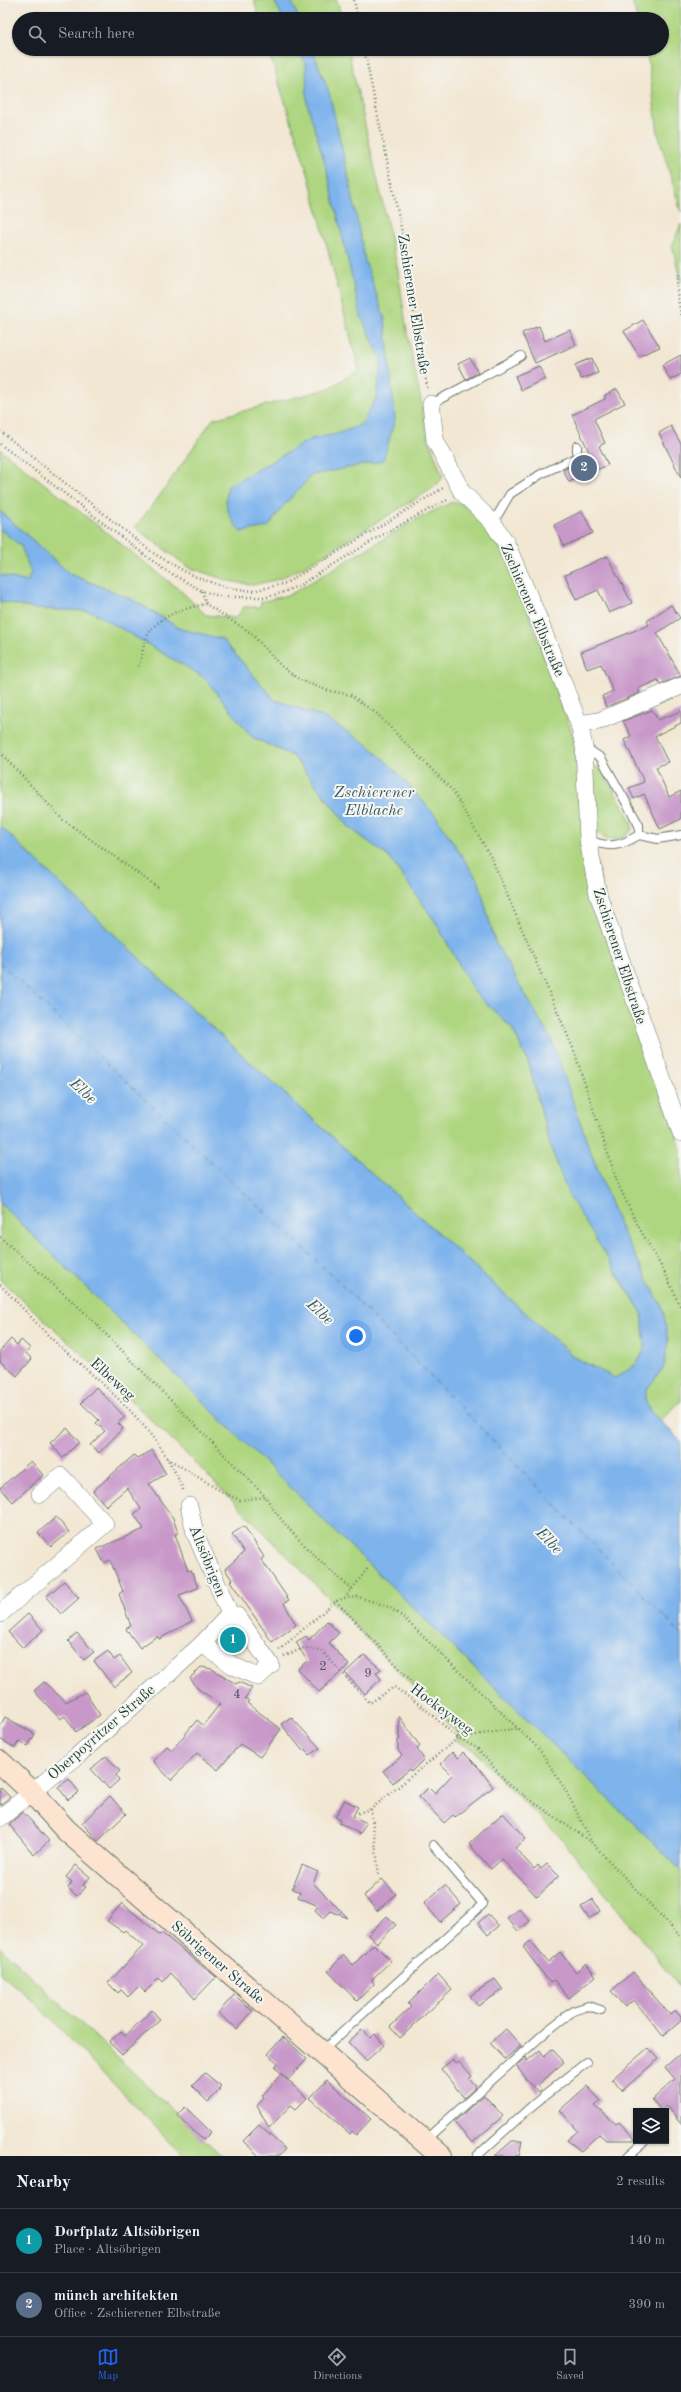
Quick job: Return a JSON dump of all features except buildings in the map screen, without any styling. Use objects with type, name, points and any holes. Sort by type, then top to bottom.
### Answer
[{"type":"street","name":"Zschierener Elbstraße","points":[[431,404],[435,440],[461,489],[493,523],[506,543],[523,581],[578,724],[584,746],[588,840],[598,894],[681,1133]]},
{"type":"street","points":[[578,724],[599,721],[681,686]]},
{"type":"street","points":[[0,1614],[51,1568],[105,1524],[61,1476],[40,1494]]},
{"type":"street","name":"Altsöbrigen","points":[[189,1506],[197,1538],[230,1614]]},
{"type":"street","name":"Altsöbrigen","points":[[202,1644],[230,1614]]},
{"type":"street","name":"Altsöbrigen","points":[[230,1614],[237,1616],[269,1662]]},
{"type":"street","points":[[202,1644],[232,1665],[258,1678],[269,1662]]},
{"type":"street","name":"Oberpoyritzer Straße","points":[[0,1818],[31,1791],[76,1757],[202,1644]]},
{"type":"street","name":"Söbrigener Straße","points":[[0,1762],[31,1791],[66,1830],[441,2156]]},
{"type":"lane","points":[[431,404],[521,356]]},
{"type":"lane","points":[[493,523],[510,494],[542,474],[577,458],[577,446]]},
{"type":"lane","points":[[584,746],[601,758],[639,825],[639,835]]},
{"type":"lane","points":[[588,840],[608,847],[629,841],[639,835],[658,839],[681,835]]},
{"type":"lane","points":[[321,2052],[483,1904],[433,1845]]},
{"type":"lane","points":[[423,2141],[547,2031],[573,2011],[588,2006],[601,2010]]},
{"type":"lane","points":[[477,2156],[534,2104],[587,2062]]},
{"type":"lane","points":[[628,2156],[642,2144]]},
{"type":"path","points":[[354,0],[357,12]]},
{"type":"path","name":"Zschierener Elbstraße","points":[[365,56],[410,271],[416,331],[431,404]]},
{"type":"path","points":[[681,272],[677,278],[681,315]]},
{"type":"path","points":[[0,431],[153,553],[191,575],[224,587],[253,591],[286,583],[440,488],[461,489]]},
{"type":"path","points":[[0,444],[116,535],[163,569],[202,591],[224,597],[267,597],[284,592],[461,489]]},
{"type":"path","points":[[202,591],[206,604],[251,633],[281,666],[300,680],[326,690],[351,696],[377,714],[452,790],[491,857],[573,1048],[618,1184],[637,1224],[666,1275],[681,1308]]},
{"type":"path","points":[[138,666],[144,655],[144,646],[148,636],[158,622],[168,614],[206,604]]},
{"type":"path","points":[[0,752],[62,819],[160,889]]},
{"type":"path","points":[[0,1237],[83,1311],[266,1497],[271,1507],[332,1573],[352,1589]]},
{"type":"path","name":"Elbeweg","points":[[0,1285],[63,1350],[95,1376],[138,1418],[167,1458],[179,1481],[189,1506]]},
{"type":"path","points":[[167,1458],[224,1494],[240,1500],[266,1497]]},
{"type":"path","points":[[345,1598],[368,1568]]},
{"type":"path","points":[[269,1662],[336,1601],[345,1598],[359,1597],[389,1607],[403,1617],[540,1750],[566,1791],[592,1842],[681,1937]]},
{"type":"path","points":[[336,1601],[458,1730],[458,1738]]},
{"type":"path","name":"Hockeyweg","points":[[269,1662],[304,1648],[321,1650],[370,1703],[394,1687],[422,1707],[458,1738],[477,1748],[508,1784],[557,1820],[592,1842]]},
{"type":"path","points":[[358,1813],[371,1809],[458,1738],[518,1728]]},
{"type":"path","points":[[371,1809],[379,1875]]},
{"type":"green space","points":[[254,0],[337,0],[340,12],[257,12]]},
{"type":"green space","points":[[632,0],[681,0],[681,212],[658,133],[647,56],[669,56],[669,12],[635,12]]},
{"type":"green space","points":[[270,56],[350,56],[398,271],[407,331],[428,437],[443,477],[435,487],[305,566],[279,579],[253,585],[229,581],[188,567],[135,527],[161,494],[213,419],[327,389],[359,370],[309,177]]},
{"type":"green space","points":[[681,224],[681,283],[672,245]]},
{"type":"green space","points":[[0,449],[181,591],[206,615],[236,618],[244,607],[260,607],[261,602],[291,594],[415,520],[452,502],[467,505],[493,532],[521,592],[573,736],[581,799],[629,1003],[681,1148],[681,1401],[660,1421],[650,1411],[645,1400],[646,1390],[664,1367],[663,1309],[620,1227],[590,1150],[511,973],[495,942],[479,882],[323,717],[275,700],[222,639],[181,629],[131,599],[70,574],[0,511]]},
{"type":"green space","points":[[0,529],[21,546],[31,573],[27,582],[0,575]]},
{"type":"green space","points":[[0,601],[35,609],[91,611],[206,678],[252,737],[293,756],[349,827],[389,857],[435,921],[475,993],[512,1028],[528,1061],[551,1148],[618,1276],[642,1313],[645,1348],[638,1362],[630,1369],[615,1378],[575,1358],[206,1022],[0,826]]},
{"type":"green space","points":[[595,767],[601,768],[627,813],[633,828],[629,833],[620,839],[616,840],[606,838],[596,831],[591,770]]},
{"type":"green space","points":[[0,1203],[681,1870],[681,1988],[559,1836],[496,1775],[474,1750],[457,1741],[456,1732],[290,1558],[233,1501],[118,1389],[0,1280]]},
{"type":"green space","points":[[0,1947],[222,2156],[184,2156],[35,2003],[0,1973]]},
{"type":"water","points":[[274,0],[291,0],[296,12],[280,12]]},
{"type":"water","points":[[302,56],[315,56],[329,92],[350,183],[365,261],[385,319],[395,419],[383,461],[312,475],[284,505],[268,527],[241,532],[230,516],[226,505],[228,486],[311,439],[337,434],[361,425],[377,397],[381,359],[361,316],[326,167],[307,103],[306,64]]},
{"type":"water","points":[[0,511],[70,574],[131,599],[181,629],[222,639],[275,700],[323,717],[367,744],[392,767],[436,816],[479,882],[495,942],[552,1041],[590,1150],[620,1227],[663,1309],[668,1341],[664,1367],[646,1390],[645,1400],[650,1411],[681,1441],[681,1870],[0,1203],[0,826],[206,1022],[575,1358],[615,1378],[638,1362],[645,1348],[642,1313],[569,1196],[551,1148],[528,1061],[512,1028],[475,993],[435,921],[389,857],[349,827],[293,756],[252,737],[205,678],[91,611],[35,609],[0,601],[0,575],[27,582],[31,573],[21,546],[0,529]]},
{"type":"ferry route","points":[[0,963],[337,1280],[681,1634]]},
{"type":"place","name":"münch architekten","points":[[584,468]]},
{"type":"place","name":"Dorfplatz Altsöbrigen","points":[[233,1640]]},
{"type":"water label","name":"Zschierener Elblache","points":[[374,800]]},
{"type":"water label","name":"Elbe","points":[[84,1090]]},
{"type":"water label","name":"Elbe","points":[[321,1311]]},
{"type":"water label","name":"Elbe","points":[[550,1540]]}]
